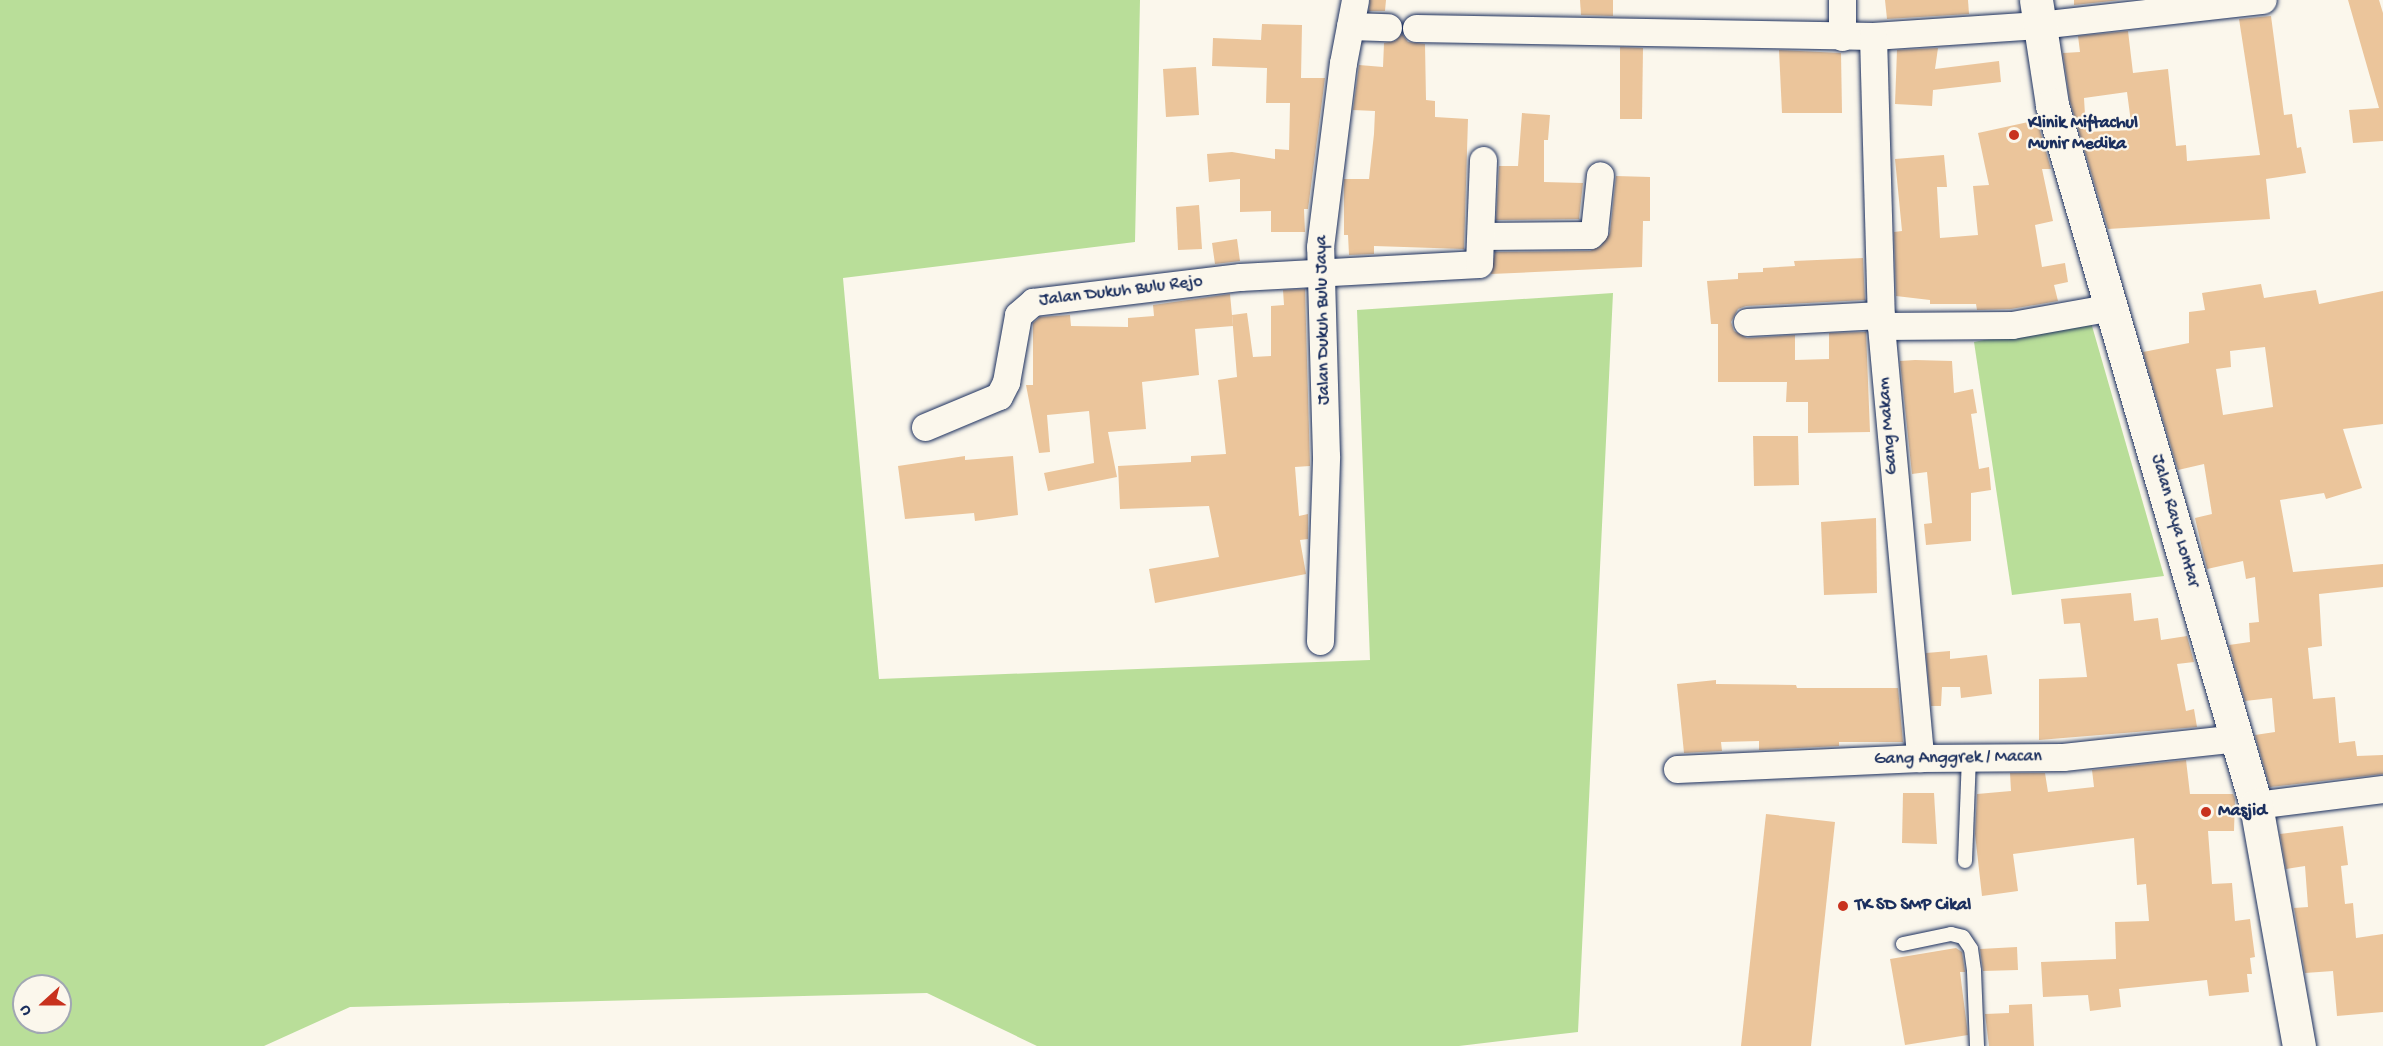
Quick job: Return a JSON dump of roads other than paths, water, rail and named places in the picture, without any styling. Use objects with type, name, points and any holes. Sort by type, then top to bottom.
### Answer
[{"type":"street","points":[[1842,0],[1842,37]]},
{"type":"street","points":[[1416,28],[1873,36],[2038,12],[2263,0]]},
{"type":"street","name":"Jalan Raya Lontar","points":[[2038,12],[2052,105],[2256,806],[2299,1046]]},
{"type":"street","points":[[1353,13],[1388,27]]},
{"type":"street","name":"Jalan Dukuh Bulu Jaya","points":[[1320,641],[1326,456],[1320,271],[1322,236],[1353,13]]},
{"type":"street","name":"Gang Makam","points":[[1873,36],[1881,321],[1920,758]]},
{"type":"street","points":[[1320,271],[1476,266],[1481,261],[1483,160]]},
{"type":"street","points":[[1481,236],[1590,235],[1594,231],[1600,175]]},
{"type":"street","name":"Jalan Dukuh Bulu Rejo","points":[[925,427],[999,396],[1006,382],[1018,315],[1033,302],[1320,271]]},
{"type":"street","points":[[1747,322],[1881,321],[1992,327],[2112,307]]},
{"type":"street","name":"Gang Anggrek / Macan","points":[[1677,769],[1920,758],[2063,757],[2238,738]]},
{"type":"street","points":[[2256,806],[2383,789]]},
{"type":"lane","points":[[1965,861],[1969,758]]},
{"type":"lane","points":[[1903,944],[1951,934],[1963,937],[1971,949],[1974,971],[1977,1046]]},
{"type":"place","name":"Klinik Miftachul Munir Medika","points":[[2014,135]]},
{"type":"place","name":"Masjid","points":[[2206,812]]},
{"type":"place","name":"TK SD SMP Cikal","points":[[1843,906]]}]
